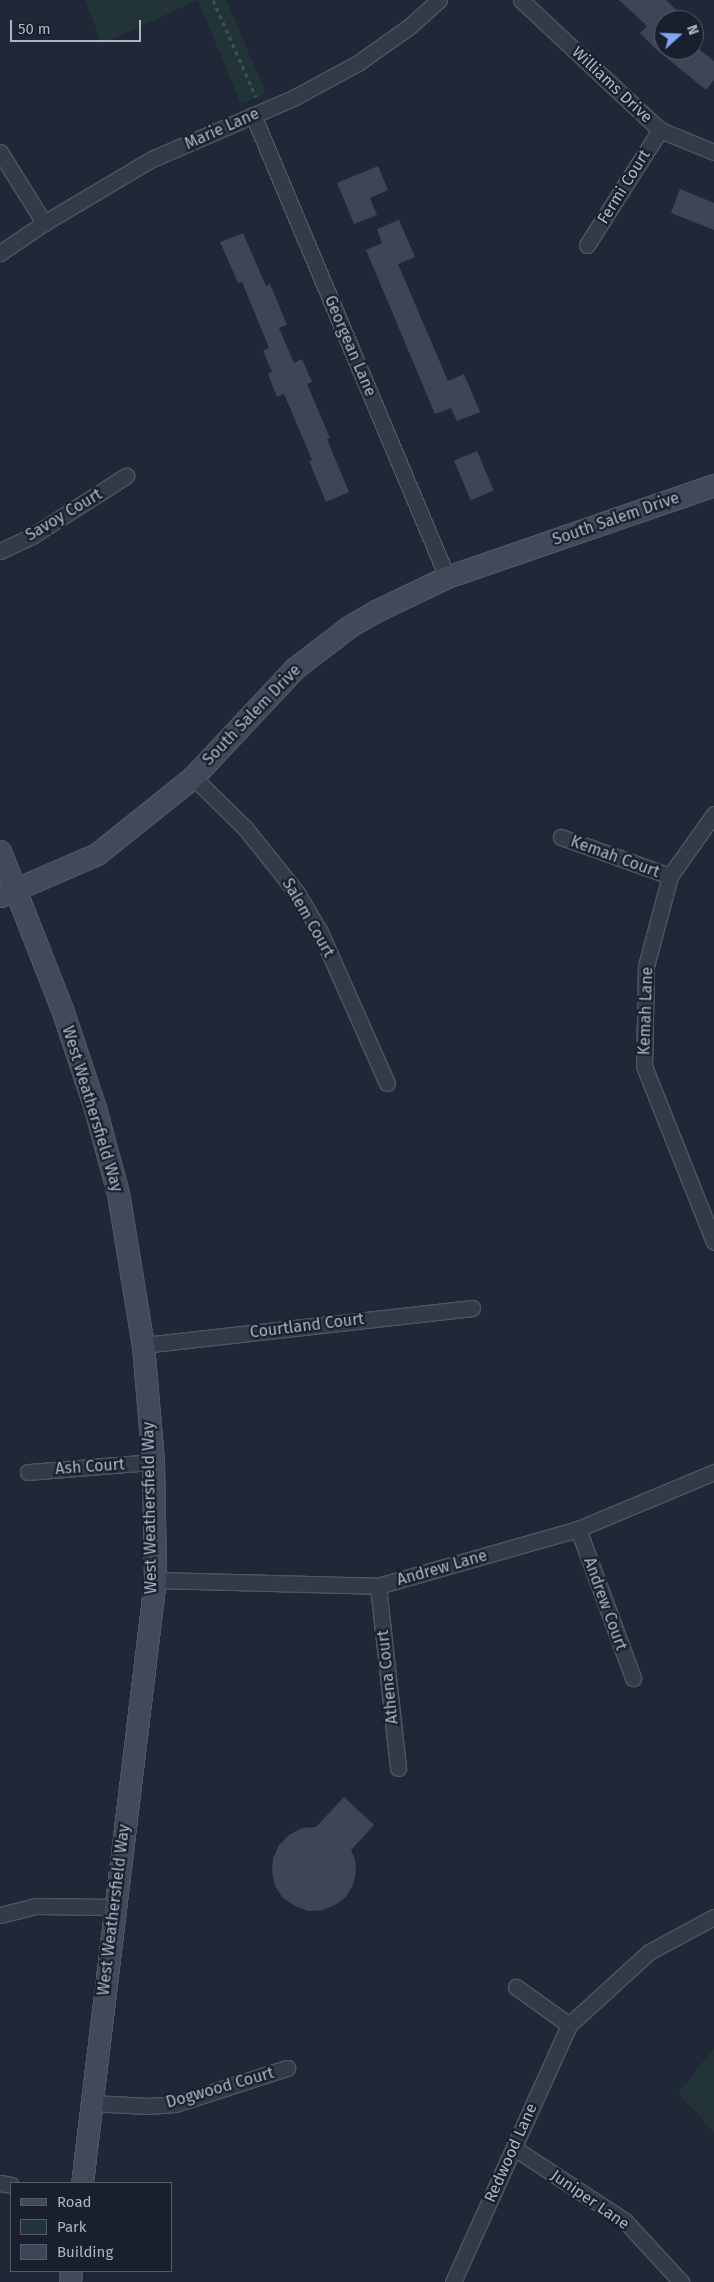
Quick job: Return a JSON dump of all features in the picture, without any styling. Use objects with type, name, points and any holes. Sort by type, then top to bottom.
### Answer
[{"type":"street","name":"Marie Lane","points":[[0,253],[44,223],[152,159],[329,80],[358,63],[404,31],[439,0]]},
{"type":"street","name":"Williams Drive","points":[[521,0],[660,130],[714,152]]},
{"type":"street","name":"Georgean Lane","points":[[258,113],[447,577]]},
{"type":"street","name":"Fermi Court","points":[[588,244],[660,130]]},
{"type":"street","points":[[0,152],[44,223]]},
{"type":"street","name":"Savoy Court","points":[[0,551],[32,536],[126,476]]},
{"type":"street","name":"South Salem Drive","points":[[8,893],[97,854],[193,777],[276,686],[309,657],[376,611],[447,577],[714,484]]},
{"type":"street","name":"Salem Court","points":[[193,777],[245,828],[297,893],[320,932],[387,1084]]},
{"type":"street","name":"Kemah Lane","points":[[714,814],[670,876],[646,966],[644,1066],[714,1242]]},
{"type":"street","name":"Kemah Court","points":[[561,837],[670,876]]},
{"type":"street","name":"West Weathersfield Way","points":[[0,851],[8,893],[62,1009],[100,1126],[126,1233],[143,1345],[153,1462],[155,1580],[82,2182]]},
{"type":"street","name":"Courtland Court","points":[[143,1345],[472,1308]]},
{"type":"street","name":"Ash Court","points":[[28,1472],[153,1462]]},
{"type":"street","name":"Andrew Lane","points":[[155,1580],[378,1586],[578,1529],[714,1472]]},
{"type":"street","name":"Andrew Court","points":[[578,1529],[633,1678]]},
{"type":"street","name":"Athena Court","points":[[378,1586],[398,1768]]},
{"type":"street","points":[[0,1915],[36,1906],[114,1907]]},
{"type":"street","name":"Redwood Lane","points":[[453,2282],[569,2025],[649,1952],[714,1916]]},
{"type":"street","points":[[516,1986],[569,2025]]},
{"type":"street","name":"Dogwood Court","points":[[92,2103],[148,2106],[175,2104],[288,2068]]},
{"type":"street","name":"Juniper Lane","points":[[514,2148],[625,2221],[681,2282]]},
{"type":"path","points":[[214,0],[258,113]]},
{"type":"green space","points":[[85,0],[198,0],[102,44]]},
{"type":"green space","points":[[198,0],[226,0],[266,93],[241,104]]},
{"type":"green space","points":[[714,2048],[714,2132],[678,2093]]},
{"type":"building","points":[[619,0],[666,0],[676,10],[654,10],[654,47],[640,33],[647,26]]},
{"type":"building","points":[[704,53],[714,61],[714,80],[706,90],[669,60],[704,60]]},
{"type":"building","points":[[378,166],[388,190],[370,198],[377,215],[354,224],[337,183]]},
{"type":"building","points":[[680,189],[714,203],[714,230],[671,213]]},
{"type":"building","points":[[399,220],[415,257],[398,264],[448,381],[464,374],[480,412],[457,421],[451,408],[435,414],[366,250],[382,243],[377,229]]},
{"type":"building","points":[[243,233],[266,286],[270,284],[287,325],[279,328],[294,363],[302,359],[312,382],[307,384],[330,438],[327,439],[349,492],[326,502],[309,461],[312,460],[284,394],[277,397],[268,374],[272,372],[263,351],[269,348],[242,282],[238,283],[220,242]]},
{"type":"building","points":[[477,451],[494,491],[471,500],[454,461]]},
{"type":"building","points":[[344,1797],[374,1825],[351,1850],[355,1859],[356,1872],[353,1885],[346,1897],[335,1905],[323,1910],[309,1911],[295,1906],[283,1898],[275,1886],[272,1872],[273,1858],[279,1845],[289,1835],[302,1828],[316,1827]]}]
